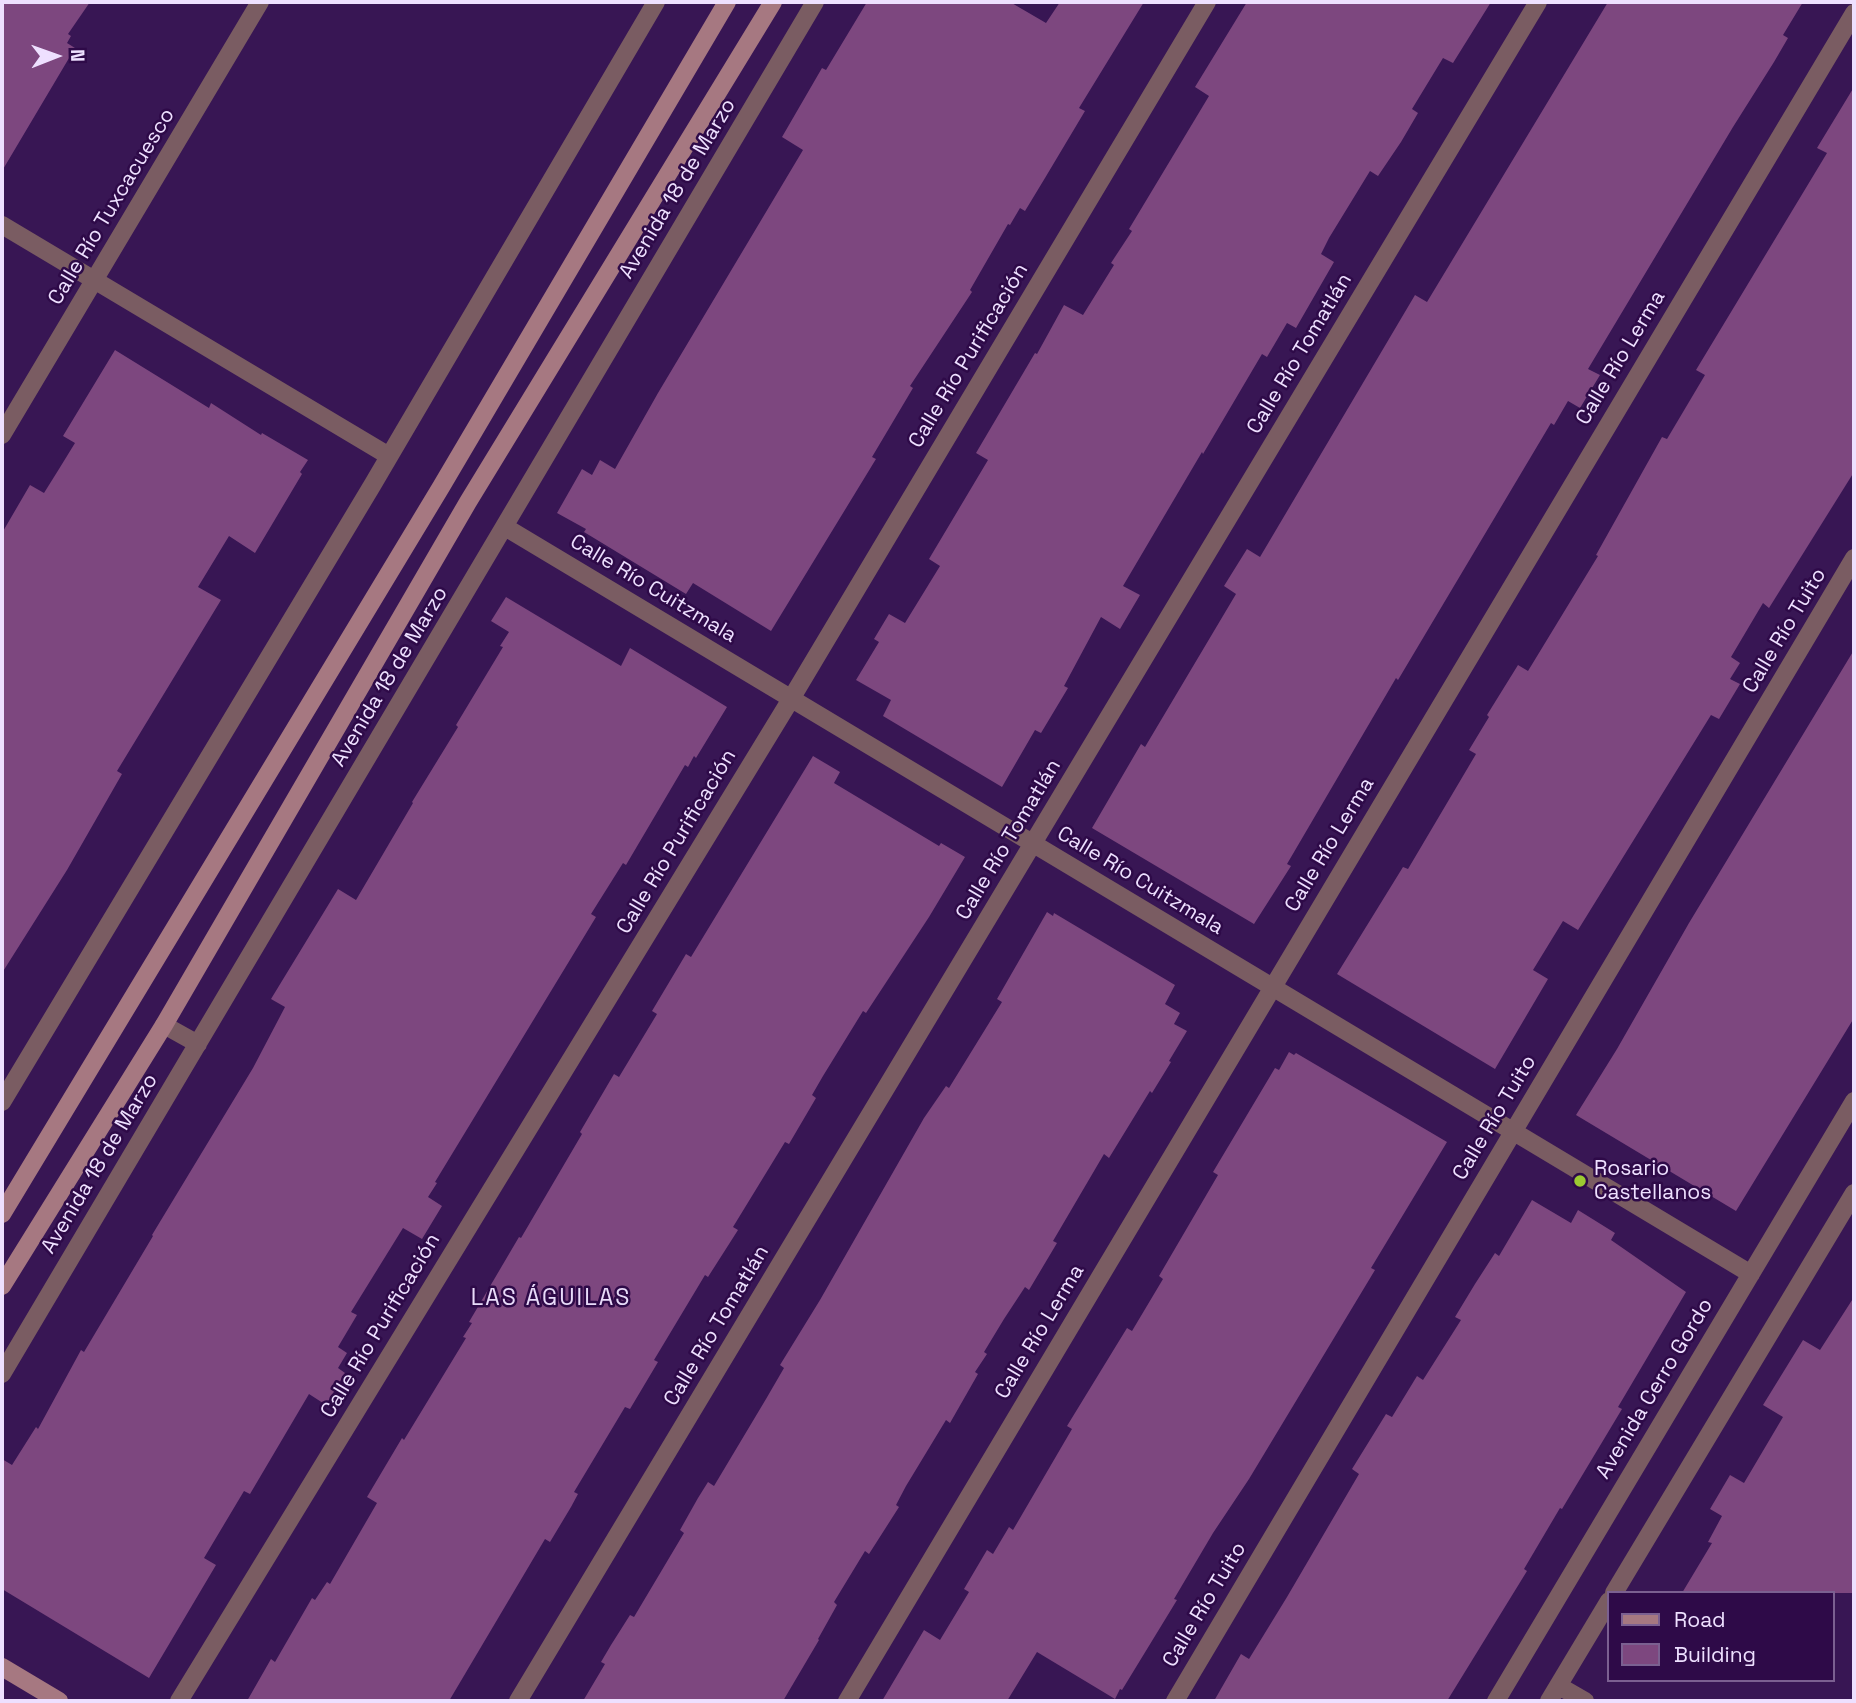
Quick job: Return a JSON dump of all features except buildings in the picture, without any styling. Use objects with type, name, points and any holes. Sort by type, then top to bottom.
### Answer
[{"type":"main road","points":[[2,1214],[441,487],[727,2]]},
{"type":"main road","name":"Avenida 18 de Marzo","points":[[2,1286],[164,1025],[468,502],[773,2]]},
{"type":"main road","points":[[2,1667],[59,1701]]},
{"type":"street","name":"Calle Río Tuxcacuesco","points":[[2,435],[260,2]]},
{"type":"street","points":[[2,1102],[389,456],[656,2]]},
{"type":"street","name":"Avenida 18 de Marzo","points":[[2,1374],[815,2]]},
{"type":"street","name":"Calle Río Purificación","points":[[179,1701],[791,699],[1207,2]]},
{"type":"street","name":"Calle Río Tomatlán","points":[[518,1701],[1538,2]]},
{"type":"street","name":"Calle Río Lerma","points":[[847,1701],[1854,13]]},
{"type":"street","points":[[2,225],[389,456]]},
{"type":"street","name":"Calle Río Cuitzmala","points":[[505,527],[1751,1274]]},
{"type":"street","name":"Calle Río Tuito","points":[[1175,1701],[1854,558]]},
{"type":"street","points":[[164,1025],[198,1044]]},
{"type":"street","name":"Avenida Cerro Gordo","points":[[1496,1701],[1854,1101]]},
{"type":"street","points":[[1615,1591],[1854,1193]]},
{"type":"street","points":[[1585,1701],[1554,1693],[1608,1603]]},
{"type":"place","name":"Rosario Castellanos","points":[[1580,1181]]},
{"type":"district","name":"LAS ÁGUILAS","points":[[551,1299]]}]
